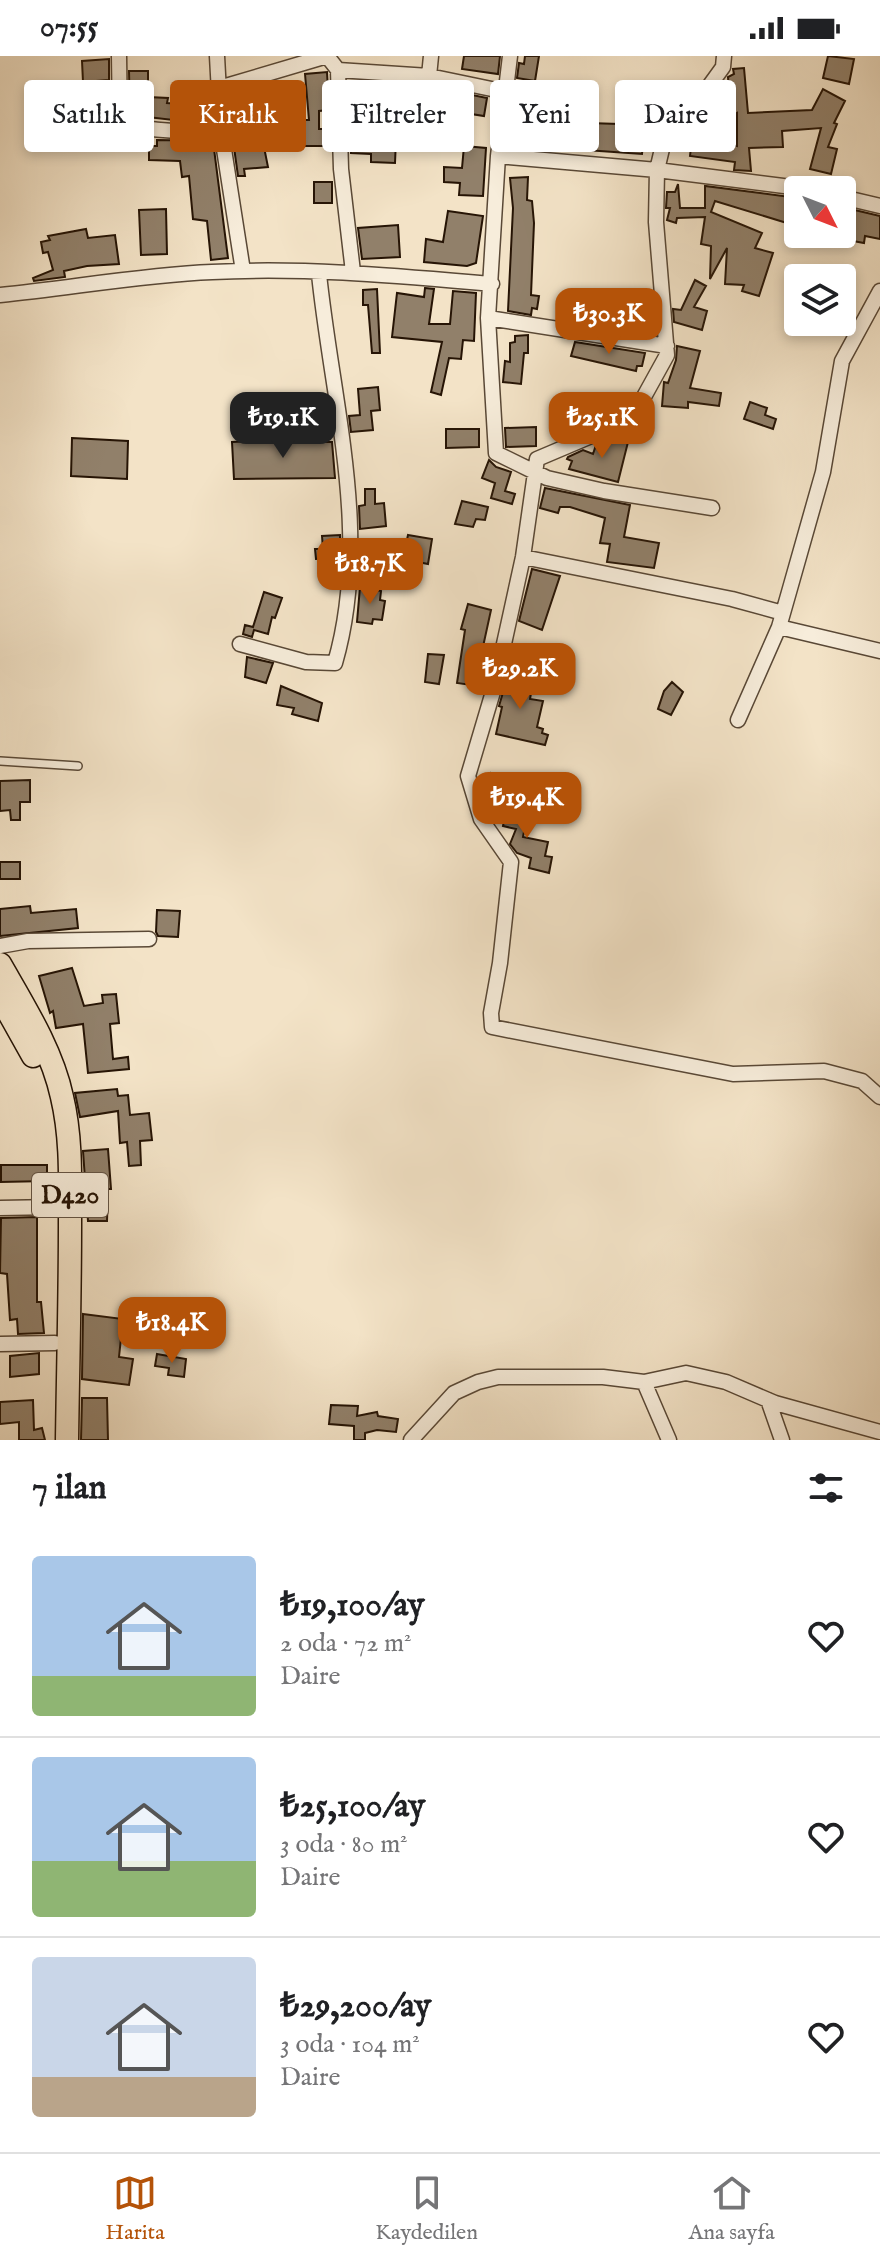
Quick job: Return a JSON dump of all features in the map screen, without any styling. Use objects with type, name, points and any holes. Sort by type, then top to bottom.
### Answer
[{"type":"highway","name":"D420","points":[[0,964],[49,1058],[62,1095],[68,1129],[70,1273],[67,1440]]},
{"type":"highway","name":"D420","points":[[0,997],[29,1047],[47,1089],[55,1126],[55,1440]]},
{"type":"street","points":[[119,56],[119,80]]},
{"type":"street","points":[[217,56],[218,80]]},
{"type":"street","points":[[246,80],[327,56],[338,70],[341,169],[353,272]]},
{"type":"street","points":[[429,76],[431,56]]},
{"type":"street","points":[[507,80],[510,56]]},
{"type":"street","points":[[724,56],[723,67],[710,85],[666,132],[657,170],[656,222],[667,355],[635,413],[603,431],[537,459],[523,557],[495,685],[468,776],[481,819],[511,862],[491,1013],[492,1027],[733,1074],[824,1071],[862,1081],[880,1097]]},
{"type":"street","points":[[338,70],[429,76],[490,89]]},
{"type":"street","points":[[224,152],[243,271]]},
{"type":"street","points":[[498,152],[488,318],[496,453],[535,473],[604,491],[712,508]]},
{"type":"street","points":[[498,156],[657,170],[784,186]]},
{"type":"street","points":[[856,200],[880,206]]},
{"type":"street","points":[[0,295],[69,289],[140,277],[243,271],[353,272],[492,284]]},
{"type":"street","points":[[240,644],[306,662],[335,663],[340,645],[351,560],[349,511],[319,274]]},
{"type":"street","points":[[738,720],[781,620],[823,472],[842,361],[880,291]]},
{"type":"street","points":[[488,318],[667,346]]},
{"type":"street","points":[[523,557],[732,599],[781,620],[880,651]]},
{"type":"street","points":[[0,946],[28,941],[149,939]]},
{"type":"street","points":[[0,1208],[55,1207]]},
{"type":"street","points":[[0,1344],[55,1343]]},
{"type":"street","points":[[411,1440],[454,1393],[498,1377],[603,1377],[644,1382],[686,1373],[726,1382],[768,1400],[880,1432]]},
{"type":"street","points":[[644,1382],[669,1440]]},
{"type":"street","points":[[768,1400],[782,1440]]},
{"type":"lane","points":[[0,761],[78,766]]},
{"type":"building","points":[[464,56],[500,56],[498,74],[462,69]]},
{"type":"building","points":[[525,56],[539,56],[535,80],[517,78],[519,63],[524,64]]},
{"type":"building","points":[[828,56],[854,59],[849,84],[823,78]]},
{"type":"building","points":[[109,59],[109,80],[83,80],[82,61]]},
{"type":"building","points":[[744,68],[748,113],[812,110],[823,89],[845,101],[834,123],[837,124],[828,147],[837,149],[831,174],[810,169],[821,128],[782,131],[783,147],[749,148],[751,171],[734,170],[735,162],[690,156],[690,152],[736,152],[736,80],[728,80],[728,77],[734,74],[733,69]]},
{"type":"building","points":[[129,71],[148,71],[148,80],[129,80]]},
{"type":"building","points":[[327,72],[327,80],[322,80],[322,111],[319,111],[322,146],[306,146],[306,120],[309,120],[305,74]]},
{"type":"building","points":[[474,95],[487,98],[484,116],[474,114]]},
{"type":"building","points":[[154,97],[168,98],[170,120],[154,118]]},
{"type":"building","points":[[599,123],[615,124],[615,152],[642,154],[599,151]]},
{"type":"building","points":[[157,140],[170,140],[170,152],[214,152],[228,258],[211,260],[207,221],[193,219],[189,176],[182,177],[180,161],[149,160],[149,152],[154,152],[154,146],[157,146]]},
{"type":"building","points":[[474,147],[486,148],[483,196],[459,195],[460,183],[444,182],[444,167],[462,168],[463,152],[474,152]]},
{"type":"building","points":[[235,152],[265,152],[268,167],[244,169],[245,176],[238,176]]},
{"type":"building","points":[[395,152],[395,163],[371,162],[371,154],[351,153]]},
{"type":"building","points":[[528,177],[527,200],[532,201],[534,223],[531,295],[539,296],[537,309],[532,308],[531,315],[508,311],[513,208],[510,178]]},
{"type":"building","points":[[314,182],[332,182],[332,203],[314,203]]},
{"type":"building","points":[[678,184],[680,208],[705,208],[705,186],[784,196],[784,222],[715,201],[711,212],[762,233],[755,248],[773,253],[759,296],[742,291],[744,285],[725,284],[727,248],[710,279],[711,246],[701,244],[705,217],[677,218],[676,223],[667,220],[670,208],[666,208],[667,192],[675,192]]},
{"type":"building","points":[[166,209],[167,254],[141,255],[139,210]]},
{"type":"building","points":[[856,210],[880,216],[880,239],[865,236],[864,243],[856,242]]},
{"type":"building","points":[[448,211],[483,216],[476,263],[467,266],[424,262],[426,239],[443,242]]},
{"type":"building","points":[[398,225],[400,257],[362,259],[358,228]]},
{"type":"building","points":[[86,229],[88,238],[115,235],[119,264],[87,266],[64,271],[65,277],[34,281],[33,278],[53,270],[48,252],[43,253],[41,242],[50,240],[48,236]]},
{"type":"building","points":[[695,280],[706,286],[694,307],[707,311],[702,330],[674,322],[673,309],[681,310]]},
{"type":"building","points":[[425,288],[434,289],[429,324],[450,324],[453,291],[476,293],[474,341],[463,340],[461,359],[449,358],[441,395],[431,392],[442,342],[392,337],[397,293],[424,297]]},
{"type":"building","points":[[377,289],[380,353],[372,353],[368,305],[363,305],[363,290]]},
{"type":"building","points":[[528,335],[528,353],[524,353],[521,384],[503,382],[505,361],[510,362],[510,343],[515,342],[515,336]]},
{"type":"building","points":[[575,342],[645,353],[642,366],[637,366],[636,371],[571,356]]},
{"type":"building","points":[[677,346],[700,351],[690,388],[721,393],[719,406],[688,402],[688,408],[662,406],[664,382],[668,383]]},
{"type":"building","points":[[378,387],[380,410],[371,411],[373,430],[351,432],[349,416],[360,415],[358,389]]},
{"type":"building","points":[[750,402],[767,408],[765,415],[776,419],[773,429],[744,419]]},
{"type":"building","points":[[536,427],[536,446],[506,447],[505,428]]},
{"type":"building","points":[[446,429],[479,429],[479,447],[446,448]]},
{"type":"building","points":[[72,438],[128,441],[127,479],[71,476]]},
{"type":"building","points":[[611,438],[628,442],[618,482],[569,469],[572,461],[568,457],[583,450],[593,454],[596,445]]},
{"type":"building","points":[[232,442],[332,442],[335,478],[234,479]]},
{"type":"building","points":[[489,460],[496,467],[511,472],[505,491],[515,494],[512,504],[491,498],[495,483],[482,478]]},
{"type":"building","points":[[545,488],[630,505],[624,537],[659,543],[654,568],[607,562],[610,544],[600,543],[605,518],[570,507],[560,507],[558,513],[540,508]]},
{"type":"building","points":[[365,489],[375,489],[375,504],[384,503],[386,526],[360,529],[359,506],[365,505]]},
{"type":"building","points":[[462,501],[488,507],[485,520],[476,519],[473,527],[455,524]]},
{"type":"building","points":[[340,535],[340,558],[316,559],[315,549],[323,549],[322,536]]},
{"type":"building","points":[[408,535],[432,539],[428,564],[403,559]]},
{"type":"building","points":[[532,569],[560,576],[542,630],[519,621]]},
{"type":"building","points":[[360,587],[381,591],[380,600],[385,601],[382,620],[373,619],[372,624],[357,622]]},
{"type":"building","points":[[264,592],[282,598],[275,618],[272,617],[268,634],[254,630],[252,637],[243,634],[245,625],[253,627]]},
{"type":"building","points":[[468,604],[491,610],[479,665],[482,666],[478,686],[457,683],[465,630],[461,629]]},
{"type":"building","points":[[428,654],[444,655],[439,684],[425,682]]},
{"type":"building","points":[[247,657],[273,663],[266,683],[245,677]]},
{"type":"building","points":[[509,672],[534,676],[530,699],[543,701],[537,727],[548,735],[545,745],[496,734],[502,707],[499,706]]},
{"type":"building","points":[[672,682],[683,692],[671,715],[658,709],[664,691]]},
{"type":"building","points":[[281,686],[322,703],[318,721],[292,714],[294,708],[277,705]]},
{"type":"building","points":[[491,773],[520,778],[515,800],[487,795]]},
{"type":"building","points":[[30,780],[30,802],[20,802],[20,820],[11,820],[10,810],[0,811],[0,781]]},
{"type":"building","points":[[507,806],[528,810],[523,837],[548,842],[545,856],[552,857],[549,873],[529,868],[531,858],[517,853],[510,844],[516,829],[503,826]]},
{"type":"building","points":[[0,862],[20,862],[20,879],[0,879]]},
{"type":"building","points":[[30,906],[31,913],[76,909],[78,928],[0,936],[0,909]]},
{"type":"building","points":[[157,910],[180,911],[178,937],[158,936]]},
{"type":"building","points":[[72,968],[84,1006],[103,1003],[102,995],[116,994],[119,1023],[110,1024],[113,1059],[128,1057],[129,1069],[88,1073],[83,1024],[56,1028],[53,1011],[50,1013],[39,976]]},
{"type":"building","points":[[117,1089],[118,1096],[128,1095],[130,1115],[149,1113],[152,1140],[140,1141],[141,1165],[129,1166],[127,1142],[120,1143],[118,1111],[80,1117],[75,1093]]},
{"type":"building","points":[[108,1149],[111,1189],[108,1189],[107,1221],[88,1221],[83,1151]]},
{"type":"building","points":[[1,1165],[47,1165],[47,1181],[1,1182]]},
{"type":"building","points":[[37,1217],[37,1302],[41,1302],[44,1333],[18,1334],[17,1319],[10,1320],[7,1274],[0,1273],[1,1218]]},
{"type":"building","points":[[83,1314],[123,1319],[119,1357],[133,1359],[129,1385],[82,1379]]},
{"type":"building","points":[[39,1353],[39,1374],[10,1377],[10,1356]]},
{"type":"building","points":[[157,1354],[186,1359],[184,1377],[168,1375],[169,1368],[155,1366]]},
{"type":"building","points":[[82,1398],[107,1398],[108,1440],[81,1440]]},
{"type":"building","points":[[33,1400],[34,1430],[42,1428],[45,1440],[19,1440],[19,1422],[0,1424],[0,1402]]},
{"type":"building","points":[[331,1405],[358,1406],[357,1416],[377,1412],[378,1416],[398,1419],[396,1432],[377,1430],[365,1433],[365,1440],[354,1440],[354,1426],[329,1424]]}]
